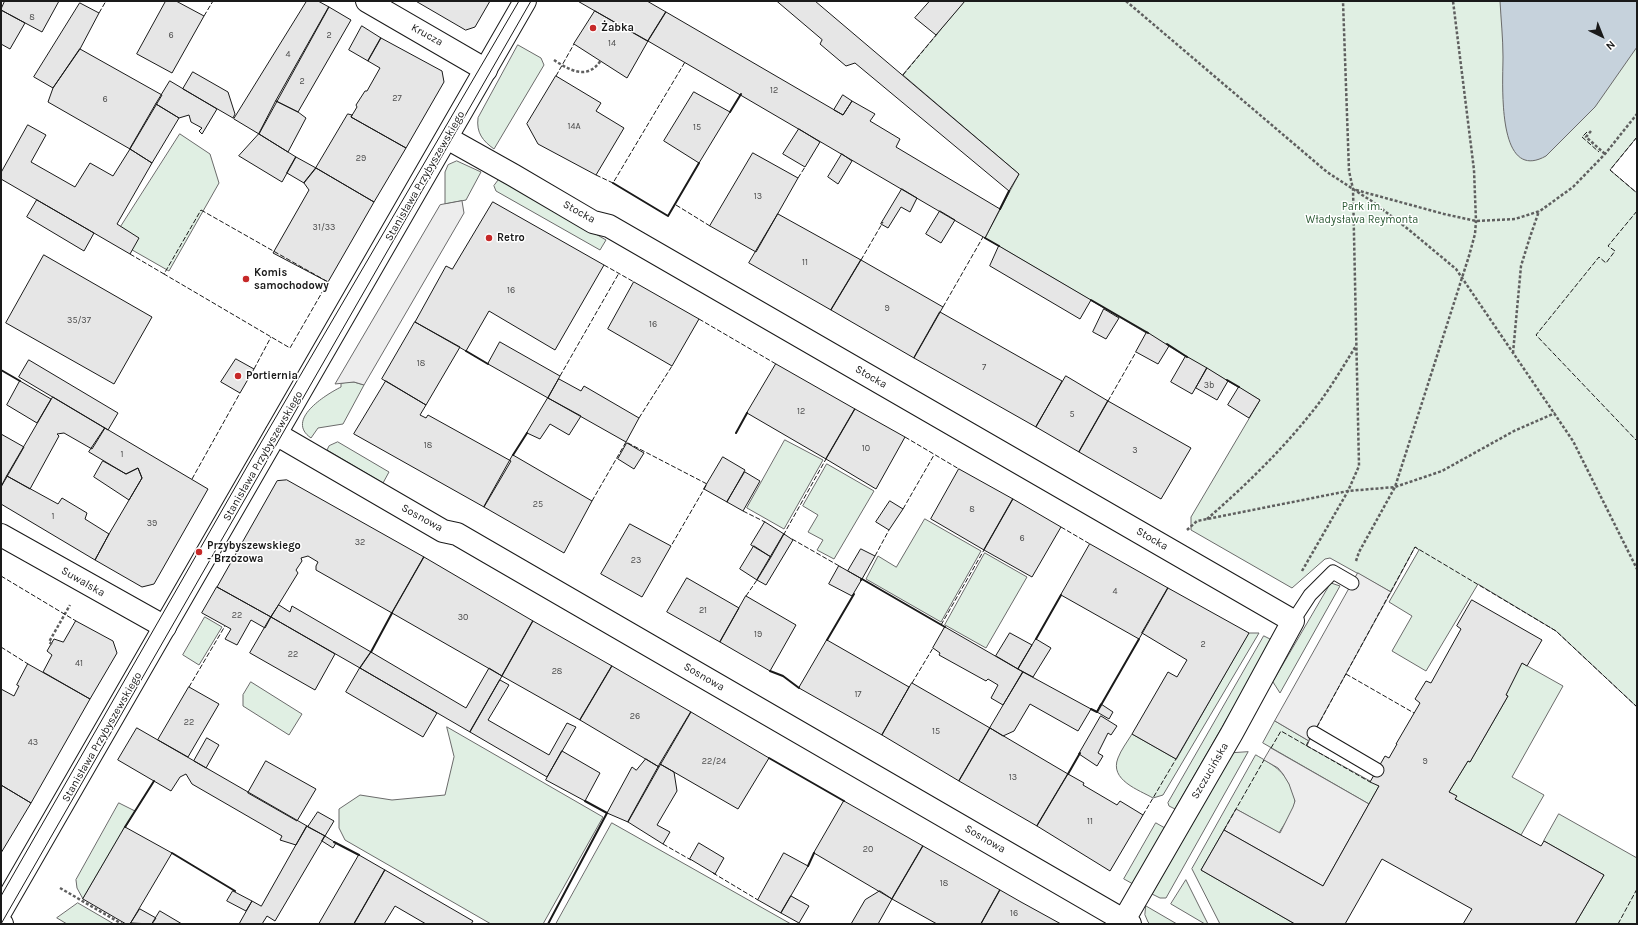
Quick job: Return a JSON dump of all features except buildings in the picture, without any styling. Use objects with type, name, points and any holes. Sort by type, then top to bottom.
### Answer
[{"type":"street","name":"Krucza","points":[[368,1],[486,70]]},
{"type":"street","name":"Stanisława Przybyszewskiego","points":[[1,911],[525,1]]},
{"type":"street","name":"Stocka","points":[[447,138],[593,222],[609,226],[1293,621]]},
{"type":"street","name":"Sosnowa","points":[[276,434],[443,531],[457,534],[1127,922]]},
{"type":"street","name":"Suwalska","points":[[1,535],[165,627]]},
{"type":"street","name":"Szczucińska","points":[[1127,922],[1236,727],[1293,621]]},
{"type":"lane","points":[[1293,621],[1310,595],[1333,572],[1350,581]]},
{"type":"lane","points":[[1314,733],[1377,770]]},
{"type":"path","points":[[1126,1],[1327,172],[1354,189],[1408,229],[1456,269],[1578,450],[1637,569]]},
{"type":"path","points":[[1299,575],[1348,490],[1359,466],[1354,189],[1349,171],[1342,1]]},
{"type":"path","points":[[1350,581],[1358,552],[1395,487],[1473,242],[1476,221],[1474,170],[1453,1]]},
{"type":"path","points":[[554,60],[573,71],[583,72],[593,69],[601,60]]},
{"type":"path","points":[[1354,189],[1444,214],[1476,221],[1515,219],[1540,211],[1573,187],[1605,154],[1637,114]]},
{"type":"path","points":[[1591,131],[1586,137],[1605,154]]},
{"type":"path","points":[[1514,353],[1521,266],[1540,211]]},
{"type":"path","points":[[1207,519],[1235,495],[1312,412],[1357,345]]},
{"type":"path","points":[[1186,531],[1197,521],[1348,490],[1395,487],[1442,471],[1514,431],[1554,413]]},
{"type":"path","points":[[52,644],[49,642],[70,605]]},
{"type":"path","points":[[60,888],[122,924]]},
{"type":"green space","name":"Park im. Władysława Reymonta","points":[[965,1],[1637,1],[1637,137],[1610,170],[1637,193],[1637,707],[1556,631],[1478,584],[1426,671],[1392,651],[1412,616],[1389,602],[1419,550],[1415,547],[1391,592],[1330,558],[1325,559],[1292,588],[1191,530],[1191,517],[1260,400],[985,238],[1019,174],[903,75]]},
{"type":"green space","points":[[518,45],[541,58],[544,65],[494,149],[481,136],[478,128],[478,118]]},
{"type":"green space","points":[[180,134],[210,154],[219,183],[169,271],[113,239]]},
{"type":"green space","points":[[457,161],[481,172],[466,200],[445,204],[445,172],[448,165]]},
{"type":"green space","points":[[500,178],[606,240],[600,250],[496,191],[494,186]]},
{"type":"green space","points":[[354,382],[364,385],[343,424],[318,428],[311,438],[304,431],[302,424],[305,416],[318,402],[341,387],[341,384]]},
{"type":"green space","points":[[785,440],[823,460],[784,529],[747,508]]},
{"type":"green space","points":[[338,442],[389,472],[383,483],[327,450],[329,446]]},
{"type":"green space","points":[[827,464],[874,491],[834,559],[817,550],[823,540],[808,532],[818,515],[803,506]]},
{"type":"green space","points":[[925,519],[981,551],[941,622],[866,579],[878,556],[896,567]]},
{"type":"green space","points":[[985,553],[1027,577],[986,648],[945,625]]},
{"type":"green space","points":[[1331,583],[1340,586],[1280,693],[1273,682]]},
{"type":"green space","points":[[205,617],[222,627],[199,665],[183,655]]},
{"type":"green space","points":[[1249,633],[1259,633],[1163,795],[1153,798],[1133,788],[1121,778],[1116,766],[1119,755],[1132,734],[1176,759]]},
{"type":"green space","points":[[1264,636],[1272,640],[1175,809],[1169,806],[1168,803]]},
{"type":"green space","points":[[1522,663],[1563,686],[1512,777],[1544,795],[1521,835],[1455,799],[1456,796],[1449,792],[1468,761],[1470,762],[1508,696],[1506,695]]},
{"type":"green space","points":[[251,682],[302,714],[289,735],[243,706],[243,695]]},
{"type":"green space","points":[[1275,721],[1309,741],[1307,746],[1379,786],[1369,804],[1263,743]]},
{"type":"green space","points":[[447,727],[603,817],[543,924],[491,924],[345,840],[339,828],[339,809],[360,795],[392,800],[445,795],[454,757]]},
{"type":"green space","points":[[1248,752],[1166,898],[1160,898],[1152,894],[1233,753]]},
{"type":"green space","points":[[1256,755],[1273,765],[1282,773],[1289,783],[1295,802],[1293,810],[1279,833],[1236,809],[1201,870],[1295,924],[1220,924],[1192,869]]},
{"type":"green space","points":[[119,803],[135,811],[83,899],[77,888],[76,880]]},
{"type":"green space","points":[[1559,814],[1637,858],[1637,924],[1575,924],[1604,875],[1544,841]]},
{"type":"green space","points":[[612,823],[791,924],[556,924]]},
{"type":"green space","points":[[1156,823],[1165,828],[1133,884],[1124,879]]},
{"type":"green space","points":[[1186,880],[1208,924],[1205,924],[1171,904]]},
{"type":"green space","points":[[78,903],[114,924],[67,924],[57,918]]},
{"type":"green space","points":[[1146,906],[1177,924],[1150,924],[1145,915]]},
{"type":"shaded area","points":[[1500,1],[1637,1],[1637,47],[1595,107],[1546,156],[1530,161],[1518,156],[1510,144],[1506,126],[1503,107],[1503,50]]},
{"type":"shaded area","points":[[462,201],[464,213],[364,385],[354,382],[335,384],[440,205]]},
{"type":"shaded area","points":[[1358,573],[1391,592],[1309,741],[1275,721]]},
{"type":"shaded area","points":[[1271,748],[1369,804],[1323,886],[1224,830],[1236,809],[1280,833],[1295,801],[1289,784],[1283,774],[1278,768],[1264,760]]},
{"type":"tram line","points":[[1,896],[252,458],[519,1]]},
{"type":"tram line","points":[[1,924],[531,1]]},
{"type":"fence","points":[[99,13],[106,1]]},
{"type":"fence","points":[[204,16],[213,1]]},
{"type":"fence","points":[[903,75],[938,33]]},
{"type":"fence","points":[[556,76],[574,44]]},
{"type":"fence","points":[[596,175],[613,183],[685,62]]},
{"type":"fence","points":[[1587,132],[1582,137],[1599,152]]},
{"type":"fence","points":[[1637,137],[1610,170],[1637,193]]},
{"type":"fence","points":[[798,178],[805,167]]},
{"type":"fence","points":[[676,205],[710,226]]},
{"type":"fence","points":[[201,210],[328,282],[290,348],[164,274],[201,210]]},
{"type":"fence","points":[[1637,211],[1608,246],[1615,251],[1606,263],[1599,257],[1536,335],[1637,441]]},
{"type":"fence","points":[[861,260],[883,222]]},
{"type":"fence","points":[[943,307],[983,237]]},
{"type":"fence","points":[[130,254],[164,274]]},
{"type":"fence","points":[[604,265],[634,282]]},
{"type":"fence","points":[[560,376],[619,273]]},
{"type":"fence","points":[[699,319],[776,364]]},
{"type":"fence","points":[[254,369],[271,337]]},
{"type":"fence","points":[[1108,401],[1136,352]]},
{"type":"fence","points":[[639,418],[672,366]]},
{"type":"fence","points":[[192,479],[240,393]]},
{"type":"fence","points":[[905,437],[959,469]]},
{"type":"fence","points":[[592,501],[626,442],[707,484],[671,546]]},
{"type":"fence","points":[[903,509],[934,455]]},
{"type":"fence","points":[[785,535],[784,534],[826,459]]},
{"type":"fence","points":[[743,511],[765,522]]},
{"type":"fence","points":[[1061,527],[1090,544]]},
{"type":"fence","points":[[875,556],[889,530]]},
{"type":"fence","points":[[792,539],[841,567]]},
{"type":"fence","points":[[1317,727],[1415,547],[1556,631],[1637,707]]},
{"type":"fence","points":[[941,625],[984,550]]},
{"type":"fence","points":[[1,576],[76,621]]},
{"type":"fence","points":[[746,596],[757,580]]},
{"type":"fence","points":[[189,687],[225,626]]},
{"type":"fence","points":[[1,647],[28,664]]},
{"type":"fence","points":[[912,683],[933,648]]},
{"type":"fence","points":[[1346,674],[1414,713]]},
{"type":"fence","points":[[1271,748],[1281,731],[1370,782]]},
{"type":"fence","points":[[1306,746],[1310,738]]},
{"type":"fence","points":[[1143,815],[1176,759]]},
{"type":"fence","points":[[1224,830],[1264,760]]},
{"type":"fence","points":[[663,844],[691,860]]},
{"type":"fence","points":[[713,873],[758,900]]},
{"type":"fence","points":[[1618,924],[1637,889]]},
{"type":"wall","points":[[730,112],[741,94]]},
{"type":"wall","points":[[613,183],[668,216],[699,163]]},
{"type":"wall","points":[[1000,209],[1009,191]]},
{"type":"wall","points":[[985,238],[999,246]]},
{"type":"wall","points":[[1091,300],[1148,333]]},
{"type":"wall","points":[[1167,344],[1187,357]]},
{"type":"wall","points":[[466,351],[488,364]]},
{"type":"wall","points":[[1,370],[20,381]]},
{"type":"wall","points":[[1227,380],[1239,387]]},
{"type":"wall","points":[[736,433],[747,413]]},
{"type":"wall","points":[[513,455],[527,433]]},
{"type":"wall","points":[[861,580],[862,579],[945,627]]},
{"type":"wall","points":[[827,640],[854,594]]},
{"type":"wall","points":[[1036,639],[1061,595]]},
{"type":"wall","points":[[371,652],[392,613]]},
{"type":"wall","points":[[1091,709],[1097,712],[1139,639]]},
{"type":"wall","points":[[770,671],[783,676],[799,688]]},
{"type":"wall","points":[[1068,774],[1080,753]]},
{"type":"wall","points":[[769,758],[844,801]]},
{"type":"wall","points":[[125,827],[154,781]]},
{"type":"wall","points":[[548,924],[607,813],[585,801]]},
{"type":"wall","points":[[334,842],[359,855]]},
{"type":"wall","points":[[172,853],[235,891]]},
{"type":"wall","points":[[808,866],[814,853]]},
{"type":"place","name":"Żabka","points":[[593,28]]},
{"type":"place","name":"Retro","points":[[489,238]]},
{"type":"place","name":"Komis samochodowy","points":[[246,279]]},
{"type":"place","name":"Portiernia","points":[[238,376]]},
{"type":"place","name":"Przybyszewskiego - Brzozowa","points":[[199,552]]}]
